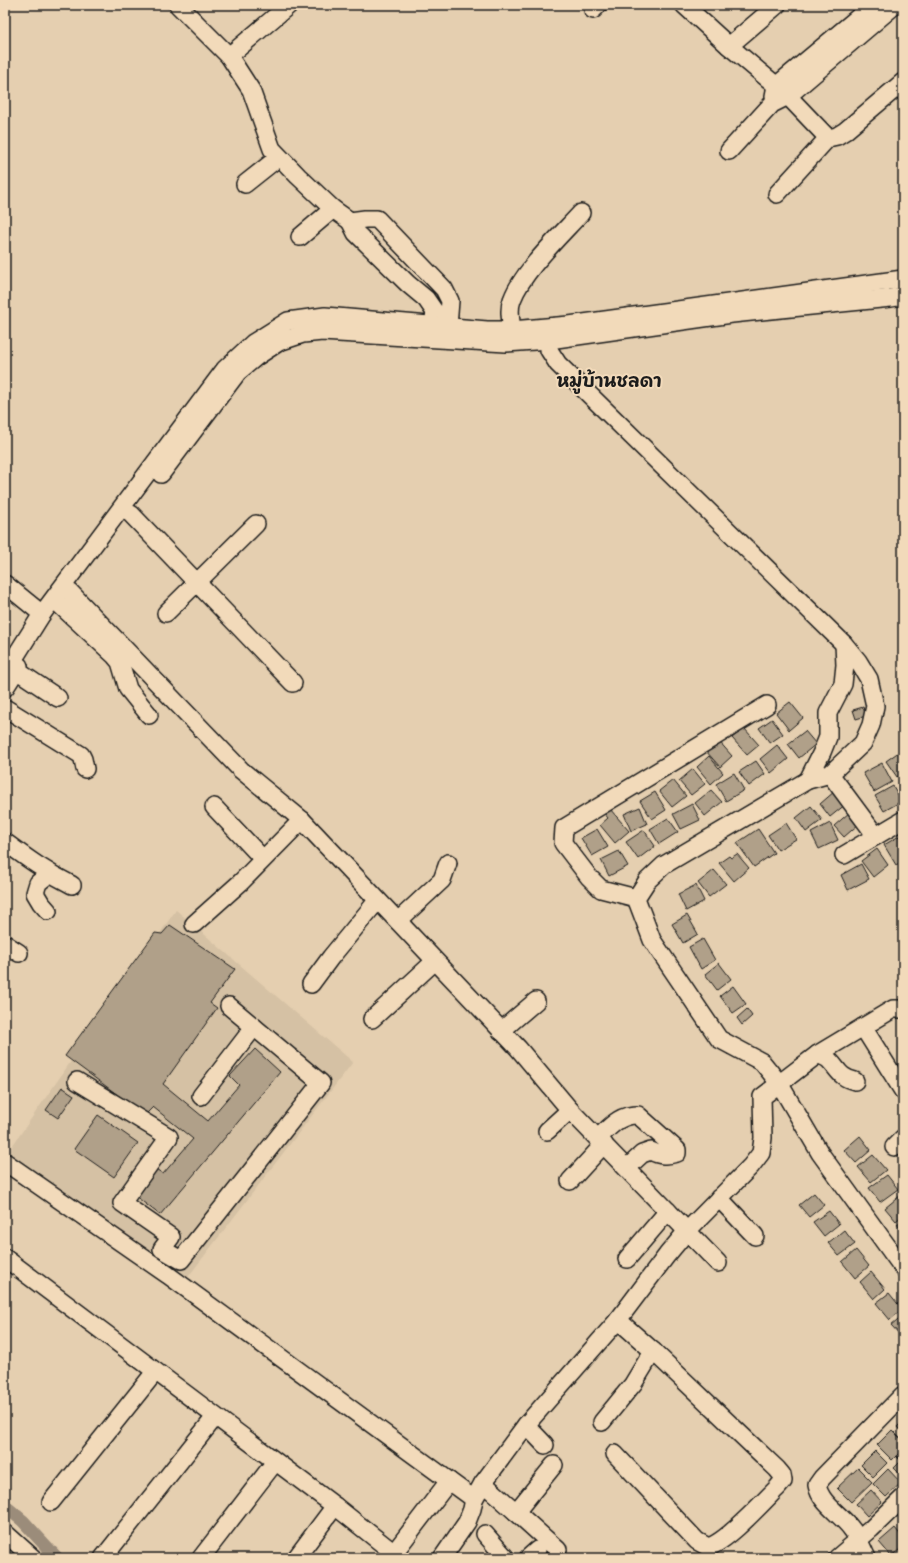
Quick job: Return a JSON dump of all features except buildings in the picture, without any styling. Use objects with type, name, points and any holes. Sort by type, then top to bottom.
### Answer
[{"type":"street","points":[[229,56],[289,5]]},
{"type":"street","points":[[684,5],[782,91],[828,138]]},
{"type":"street","points":[[729,46],[777,5]]},
{"type":"street","points":[[863,23],[873,5]]},
{"type":"street","points":[[729,151],[782,91],[863,23],[895,5]]},
{"type":"street","points":[[182,6],[229,56],[251,90],[272,149],[333,209],[350,221],[356,233],[408,284],[426,299],[435,312],[440,326]]},
{"type":"street","points":[[777,194],[828,138],[837,136],[845,131],[903,82]]},
{"type":"street","points":[[245,184],[279,157]]},
{"type":"street","points":[[300,238],[333,209]]},
{"type":"street","points":[[512,330],[510,311],[512,301],[519,284],[581,213]]},
{"type":"street","points":[[350,221],[377,219],[444,289],[450,301],[440,326]]},
{"type":"street","points":[[11,672],[238,372],[256,357],[279,342],[303,334],[322,332],[506,343],[550,333],[903,279]]},
{"type":"street","points":[[420,294],[436,280]]},
{"type":"street","points":[[5,688],[11,672],[42,614],[225,369],[253,343],[288,321],[325,316],[487,330],[550,333],[903,296]]},
{"type":"street","points":[[550,333],[550,350],[558,364],[844,644],[858,660],[869,679],[875,706],[871,725],[863,743],[830,774],[808,780],[664,865],[648,881],[636,898]]},
{"type":"street","points":[[130,514],[293,683]]},
{"type":"street","points":[[166,613],[256,524]]},
{"type":"street","points":[[5,584],[42,614]]},
{"type":"street","points":[[65,599],[120,662],[128,689],[149,715]]},
{"type":"street","points":[[65,599],[241,770],[302,820],[501,1031],[570,1110],[718,1262]]},
{"type":"street","points":[[808,780],[828,737],[828,713],[843,684],[846,665],[844,644]]},
{"type":"street","points":[[11,672],[58,698]]},
{"type":"street","points":[[636,898],[601,889],[588,877],[563,843],[564,828],[767,704]]},
{"type":"street","points":[[5,708],[81,755],[85,769]]},
{"type":"street","points":[[830,774],[876,836]]},
{"type":"street","points":[[214,807],[263,859]]},
{"type":"street","points":[[194,924],[302,820]]},
{"type":"street","points":[[844,855],[903,820]]},
{"type":"street","points":[[7,848],[49,874],[72,885]]},
{"type":"street","points":[[398,921],[442,880],[448,863]]},
{"type":"street","points":[[48,911],[40,903],[35,893],[38,883],[49,874]]},
{"type":"street","points":[[636,898],[652,940],[719,1039],[762,1062],[779,1083],[820,1153],[903,1268]]},
{"type":"street","points":[[311,984],[377,901]]},
{"type":"street","points":[[372,1019],[435,961]]},
{"type":"street","points":[[501,1031],[536,1001]]},
{"type":"street","points":[[77,1081],[169,1137],[122,1203],[171,1237],[162,1249],[181,1260],[321,1082],[229,1006]]},
{"type":"street","points":[[442,1558],[467,1522],[474,1498],[482,1483],[526,1425],[618,1320],[687,1231],[751,1166],[761,1153],[763,1138],[762,1097],[818,1054],[893,1009],[903,1009]]},
{"type":"street","points":[[201,1096],[254,1027]]},
{"type":"street","points":[[863,1027],[903,1091]]},
{"type":"street","points":[[818,1054],[829,1059],[838,1072],[846,1079],[855,1081]]},
{"type":"street","points":[[547,1131],[570,1110]]},
{"type":"street","points":[[570,1181],[619,1119],[630,1115],[638,1115],[677,1150],[677,1153],[673,1155],[660,1156],[651,1151],[642,1154],[627,1168]]},
{"type":"street","points":[[5,1162],[156,1266],[474,1498]]},
{"type":"street","points":[[718,1198],[755,1236]]},
{"type":"street","points":[[627,1259],[668,1211]]},
{"type":"street","points":[[156,1266],[167,1252]]},
{"type":"street","points":[[5,1258],[335,1506],[392,1556],[449,1481]]},
{"type":"street","points":[[615,1454],[697,1541],[708,1548],[714,1546],[728,1535],[783,1481],[782,1475],[777,1470],[653,1351],[618,1320]]},
{"type":"street","points":[[602,1422],[633,1384],[653,1351]]},
{"type":"street","points":[[51,1502],[155,1372]]},
{"type":"street","points":[[867,1558],[851,1528],[824,1500],[818,1492],[817,1486],[822,1478],[903,1394]]},
{"type":"street","points":[[103,1558],[215,1417]]},
{"type":"street","points":[[526,1425],[545,1445]]},
{"type":"street","points":[[200,1558],[275,1462]]},
{"type":"street","points":[[516,1512],[554,1465]]},
{"type":"street","points":[[482,1483],[558,1550]]},
{"type":"street","points":[[837,1558],[859,1541],[903,1498]]},
{"type":"street","points":[[296,1558],[335,1506]]},
{"type":"street","points":[[5,1533],[33,1558]]},
{"type":"street","points":[[485,1534],[506,1558]]},
{"type":"shaded area","points":[[176,910],[353,1062],[188,1277],[8,1152]]},
{"type":"waterway","points":[[5,1506],[23,1521],[57,1558]]},
{"type":"district","name":"หมู่บ้านชลดา","points":[[609,381]]}]
